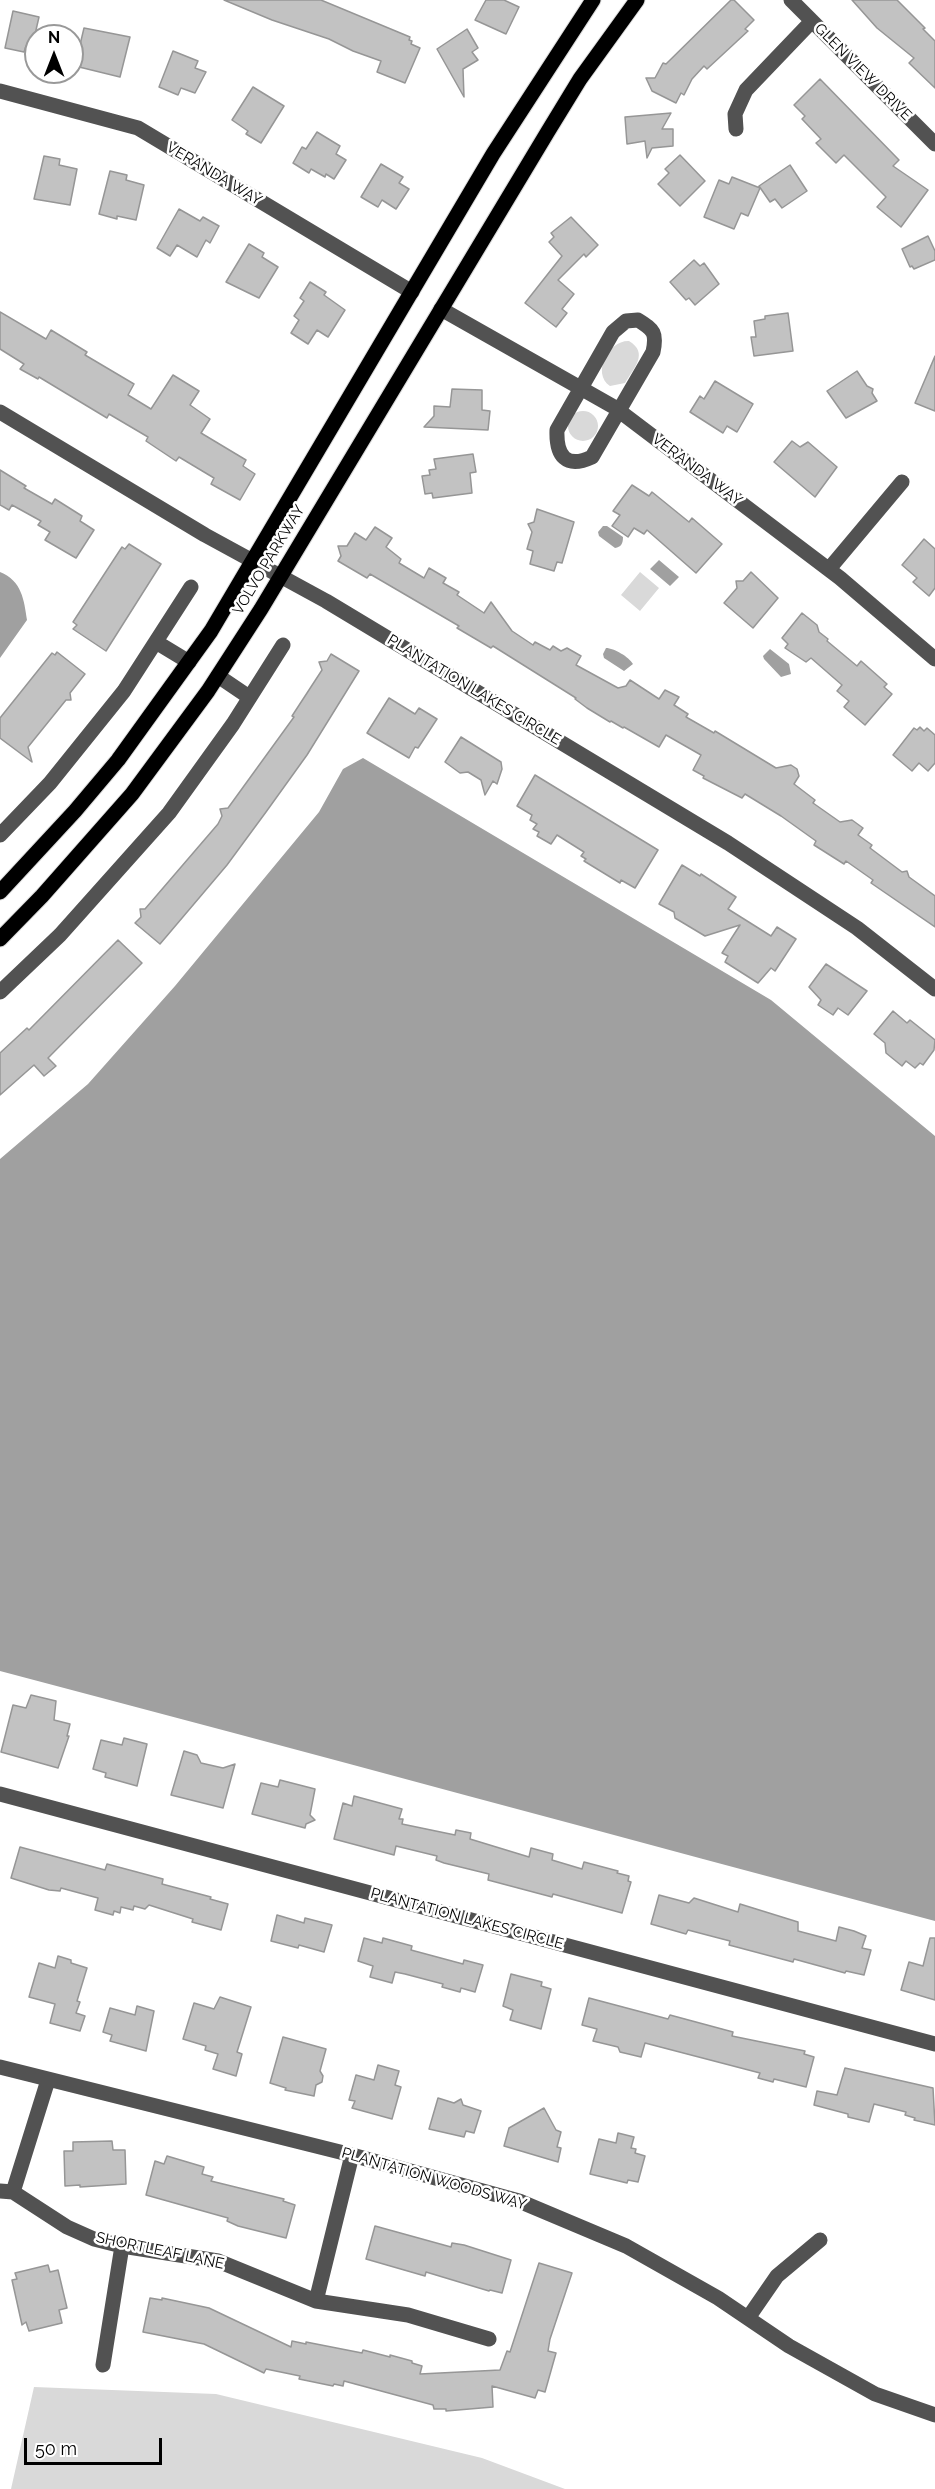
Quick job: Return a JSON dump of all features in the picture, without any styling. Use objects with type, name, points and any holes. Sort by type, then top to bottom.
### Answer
[{"type":"main road","name":"VOLVO PARKWAY","points":[[0,892],[75,811],[118,760],[189,662],[252,561],[532,90],[593,0]]},
{"type":"main road","name":"VOLVO PARKWAY","points":[[0,939],[50,888],[132,794],[218,676],[281,576],[580,79],[638,0]]},
{"type":"street","name":"GLEN VIEW DRIVE","points":[[791,0],[935,144]]},
{"type":"street","points":[[736,129],[735,114],[746,90],[812,21]]},
{"type":"street","name":"VERANDA WAY","points":[[0,91],[138,128],[412,292]]},
{"type":"street","name":"VERANDA WAY","points":[[441,309],[620,412],[829,569],[935,659]]},
{"type":"street","points":[[638,320],[651,328],[656,339],[653,352],[620,412],[592,457],[579,463],[567,461],[559,452],[556,444],[556,430],[613,332],[626,321],[638,320]]},
{"type":"street","name":"PLANTATION LAKES CIRCLE","points":[[0,412],[252,561],[336,607],[728,843],[856,928],[935,988]]},
{"type":"street","points":[[829,569],[902,482]]},
{"type":"street","points":[[0,835],[50,783],[109,709],[191,587]]},
{"type":"street","points":[[156,642],[189,662]]},
{"type":"street","points":[[0,992],[60,935],[168,813],[233,724],[283,645]]},
{"type":"street","points":[[218,676],[249,697]]},
{"type":"street","name":"PLANTATION LAKES CIRCLE","points":[[0,1794],[935,2044]]},
{"type":"street","name":"PLANTATION WOODS WAY","points":[[0,2067],[352,2155],[519,2201],[626,2246],[718,2298],[789,2346],[875,2394],[935,2415]]},
{"type":"street","points":[[6,2192],[48,2080]]},
{"type":"street","points":[[316,2301],[352,2155]]},
{"type":"street","name":"SHORTLEAF LANE","points":[[6,2192],[94,2239],[122,2246],[218,2261],[316,2301],[408,2315],[489,2338]]},
{"type":"street","points":[[748,2318],[777,2276],[820,2240]]},
{"type":"street","points":[[103,2364],[122,2246]]},
{"type":"shaded area","points":[[629,341],[638,351],[638,361],[625,383],[610,386],[602,373],[605,358],[615,346]]},
{"type":"shaded area","points":[[583,411],[594,415],[598,426],[594,437],[583,441],[572,437],[568,426],[572,415]]},
{"type":"shaded area","points":[[603,526],[607,526],[623,537],[620,546],[615,548],[599,536],[598,532]]},
{"type":"shaded area","points":[[659,560],[679,577],[670,586],[650,569]]},
{"type":"shaded area","points":[[0,572],[13,580],[21,592],[27,620],[0,658]]},
{"type":"shaded area","points":[[640,572],[659,588],[640,611],[621,595]]},
{"type":"shaded area","points":[[606,648],[621,653],[633,664],[624,671],[604,658]]},
{"type":"shaded area","points":[[770,649],[789,664],[791,674],[781,677],[764,659],[763,656]]},
{"type":"shaded area","points":[[363,758],[771,1000],[935,1136],[935,1921],[0,1671],[0,1159],[88,1084],[175,986],[319,812],[343,769]]},
{"type":"shaded area","points":[[34,2387],[216,2394],[482,2458],[565,2489],[11,2489]]},
{"type":"building","points":[[224,0],[321,0],[410,37],[411,44],[420,48],[405,83],[377,72],[381,61]]},
{"type":"building","points":[[486,0],[504,0],[519,7],[506,34],[475,20]]},
{"type":"building","points":[[731,0],[734,0],[754,20],[745,29],[748,31],[707,69],[704,66],[692,79],[684,95],[681,93],[676,103],[652,91],[646,78],[655,78],[663,63],[666,64]]},
{"type":"building","points":[[852,0],[897,0],[925,28],[923,29],[935,41],[935,88],[909,63],[914,58],[877,28]]},
{"type":"building","points":[[13,11],[39,17],[37,24],[24,24],[24,52],[5,48]]},
{"type":"building","points":[[84,28],[130,37],[120,77],[84,68]]},
{"type":"building","points":[[467,29],[478,48],[472,52],[478,60],[463,69],[464,97],[437,49]]},
{"type":"building","points":[[173,51],[198,61],[195,68],[206,72],[195,93],[181,88],[178,95],[159,87]]},
{"type":"building","points":[[820,79],[899,160],[893,166],[928,190],[901,227],[877,207],[886,197],[844,155],[836,163],[816,143],[821,139],[802,119],[805,116],[794,105]]},
{"type":"building","points":[[253,87],[284,106],[261,143],[246,134],[248,131],[232,120]]},
{"type":"building","points":[[671,113],[662,129],[673,129],[673,146],[652,148],[647,158],[645,141],[627,144],[625,117]]},
{"type":"building","points":[[317,132],[340,146],[336,154],[346,160],[334,179],[311,169],[309,173],[293,163],[302,147],[306,149]]},
{"type":"building","points":[[680,155],[705,181],[680,206],[658,184],[669,173],[665,169]]},
{"type":"building","points":[[44,156],[60,159],[59,165],[77,169],[70,205],[34,199]]},
{"type":"building","points":[[381,164],[403,177],[399,183],[409,189],[396,209],[382,200],[378,207],[361,197]]},
{"type":"building","points":[[790,165],[807,191],[782,208],[775,199],[770,202],[759,186]]},
{"type":"building","points":[[110,171],[127,175],[126,180],[144,185],[136,220],[117,216],[117,219],[99,214]]},
{"type":"building","points":[[732,177],[760,188],[748,216],[741,213],[734,229],[704,217],[719,180],[729,184]]},
{"type":"building","points":[[179,209],[200,221],[203,217],[219,226],[210,243],[206,240],[197,257],[177,245],[170,256],[157,248]]},
{"type":"building","points":[[571,217],[598,245],[586,257],[584,254],[558,280],[574,294],[562,309],[567,313],[556,327],[525,303],[562,256],[549,242],[554,237],[551,233]]},
{"type":"building","points":[[928,236],[935,251],[935,260],[914,269],[910,267],[902,249]]},
{"type":"building","points":[[249,244],[264,253],[262,257],[278,267],[259,298],[226,282]]},
{"type":"building","points":[[694,260],[700,266],[704,263],[719,284],[695,305],[689,298],[686,300],[670,282]]},
{"type":"building","points":[[310,282],[326,292],[324,295],[345,310],[328,337],[317,330],[308,344],[291,333],[299,320],[294,316],[304,301],[300,298]]},
{"type":"building","points":[[0,312],[46,339],[51,330],[87,352],[85,355],[134,384],[128,395],[151,409],[173,375],[199,391],[190,405],[210,419],[201,433],[246,460],[243,466],[255,474],[240,500],[211,484],[214,478],[179,457],[176,461],[146,441],[148,437],[109,414],[107,418],[39,377],[38,379],[20,369],[24,364],[0,349]]},
{"type":"building","points":[[788,313],[793,351],[754,356],[751,337],[756,337],[754,321],[765,319],[765,316]]},
{"type":"building","points":[[935,356],[935,411],[915,403]]},
{"type":"building","points":[[857,371],[867,386],[873,389],[872,393],[877,401],[846,418],[827,391]]},
{"type":"building","points":[[715,381],[753,404],[737,432],[727,426],[723,433],[690,412],[700,396],[704,399]]},
{"type":"building","points":[[452,389],[482,390],[482,410],[490,411],[488,430],[424,427],[434,416],[434,406],[450,407]]},
{"type":"building","points":[[792,441],[800,447],[808,442],[837,467],[815,497],[774,462]]},
{"type":"building","points":[[473,454],[476,472],[470,473],[472,493],[433,498],[432,493],[425,494],[422,476],[430,475],[429,470],[436,469],[434,459]]},
{"type":"building","points":[[0,470],[26,486],[24,488],[52,504],[55,499],[82,516],[80,521],[94,530],[76,558],[45,540],[50,532],[38,525],[41,521],[12,505],[9,510],[0,505]]},
{"type":"building","points":[[632,485],[649,496],[652,492],[689,522],[692,518],[722,544],[696,573],[647,530],[644,534],[634,528],[628,537],[612,526],[620,515],[613,511]]},
{"type":"building","points":[[537,509],[574,522],[562,563],[557,562],[554,571],[530,564],[533,551],[527,549],[532,532],[528,524],[534,522]]},
{"type":"building","points":[[375,527],[392,538],[386,547],[401,559],[399,563],[424,578],[429,568],[446,578],[443,583],[459,592],[457,595],[484,613],[491,602],[512,631],[533,645],[535,642],[550,650],[553,646],[561,651],[567,648],[581,656],[576,665],[618,688],[626,686],[630,680],[659,699],[665,690],[679,697],[674,705],[688,714],[686,717],[714,733],[715,731],[776,768],[791,765],[797,769],[799,776],[794,784],[815,800],[813,803],[840,822],[852,820],[863,828],[858,835],[872,845],[870,848],[902,872],[907,871],[909,877],[935,896],[935,927],[871,883],[873,880],[846,861],[844,864],[814,845],[816,841],[781,816],[745,794],[742,798],[703,778],[704,776],[693,770],[701,755],[666,735],[659,747],[624,727],[610,722],[493,646],[491,648],[457,628],[459,626],[370,574],[367,578],[338,561],[341,556],[338,546],[347,546],[355,533],[366,540]]},
{"type":"building","points":[[924,539],[935,549],[935,588],[929,596],[913,582],[917,578],[902,565]]},
{"type":"building","points":[[129,544],[161,564],[106,651],[73,629],[77,625],[73,622],[122,547],[125,549]]},
{"type":"building","points":[[751,572],[778,598],[753,628],[724,603],[737,588],[736,581],[743,581]]},
{"type":"building","points":[[802,613],[817,625],[819,632],[828,639],[827,641],[857,666],[861,661],[887,684],[884,687],[892,694],[865,725],[844,707],[849,701],[837,691],[842,685],[811,658],[806,662],[785,648],[788,644],[782,638]]},
{"type":"building","points":[[57,652],[85,674],[70,693],[71,700],[66,700],[28,747],[32,762],[0,738],[0,718],[52,653],[55,655]]},
{"type":"building","points":[[331,654],[359,671],[307,755],[266,812],[227,865],[160,944],[135,923],[141,917],[140,909],[145,909],[218,824],[222,816],[220,809],[228,808],[294,717],[292,716],[322,670],[319,662],[327,661]]},
{"type":"building","points":[[389,698],[415,714],[419,708],[437,719],[409,758],[367,733]]},
{"type":"building","points":[[920,727],[924,731],[927,728],[935,735],[935,763],[928,771],[919,763],[912,771],[893,755],[914,728],[917,730]]},
{"type":"building","points":[[461,737],[501,762],[502,769],[497,784],[493,781],[485,795],[481,780],[468,772],[460,773],[445,762]]},
{"type":"building","points":[[535,775],[658,850],[635,888],[621,880],[620,883],[584,861],[586,859],[581,856],[584,852],[557,835],[551,844],[537,836],[539,832],[533,829],[537,824],[530,820],[532,815],[517,806]]},
{"type":"building","points":[[682,865],[700,876],[701,874],[736,897],[728,909],[771,936],[777,927],[796,939],[775,971],[771,968],[758,983],[725,962],[728,956],[722,953],[740,925],[705,936],[675,918],[674,912],[659,904]]},
{"type":"building","points":[[118,940],[142,963],[48,1058],[56,1066],[44,1076],[34,1065],[0,1095],[0,1053],[27,1028],[29,1030]]},
{"type":"building","points":[[826,964],[867,991],[848,1015],[838,1008],[833,1015],[818,1005],[821,1000],[809,987]]},
{"type":"building","points":[[893,1011],[907,1023],[910,1020],[935,1040],[934,1050],[923,1065],[920,1063],[915,1068],[906,1061],[902,1066],[886,1053],[885,1043],[874,1034]]},
{"type":"building","points":[[31,1695],[56,1701],[54,1720],[70,1724],[67,1736],[69,1736],[58,1768],[1,1752],[13,1705],[26,1708]]},
{"type":"building","points":[[124,1738],[147,1744],[137,1786],[105,1777],[106,1773],[93,1769],[101,1740],[122,1745]]},
{"type":"building","points":[[184,1751],[197,1755],[201,1763],[223,1768],[235,1764],[223,1808],[171,1795]]},
{"type":"building","points":[[280,1780],[315,1789],[310,1815],[315,1820],[306,1824],[305,1828],[252,1814],[261,1783],[278,1787]]},
{"type":"building","points":[[354,1796],[402,1809],[399,1819],[403,1819],[402,1824],[455,1835],[456,1830],[471,1833],[470,1839],[529,1857],[531,1848],[553,1854],[552,1860],[582,1869],[584,1862],[618,1871],[617,1873],[629,1876],[628,1881],[631,1882],[622,1913],[553,1894],[552,1897],[488,1880],[489,1874],[444,1863],[436,1860],[437,1856],[396,1846],[394,1855],[334,1839],[343,1803],[352,1806]]},
{"type":"building","points":[[20,1847],[105,1870],[107,1864],[163,1879],[162,1884],[228,1904],[221,1930],[192,1922],[193,1919],[149,1905],[145,1909],[134,1906],[133,1910],[121,1907],[120,1913],[114,1911],[113,1915],[95,1910],[98,1898],[61,1888],[60,1891],[49,1890],[11,1878]]},
{"type":"building","points":[[659,1895],[689,1903],[694,1898],[738,1912],[740,1904],[798,1922],[798,1931],[836,1941],[839,1927],[854,1931],[866,1936],[862,1948],[871,1950],[864,1975],[846,1971],[845,1973],[794,1959],[793,1962],[729,1945],[730,1941],[688,1930],[686,1934],[651,1924]]},
{"type":"building","points":[[277,1915],[304,1923],[305,1918],[332,1925],[324,1952],[271,1941]]},
{"type":"building","points":[[364,1938],[382,1943],[383,1938],[412,1946],[411,1950],[463,1964],[464,1960],[483,1965],[475,1992],[461,1988],[460,1992],[442,1987],[443,1984],[395,1972],[392,1983],[370,1977],[373,1966],[358,1961]]},
{"type":"building","points":[[930,1938],[935,1938],[935,2000],[901,1990],[909,1962],[923,1966]]},
{"type":"building","points":[[58,1956],[87,1968],[77,2001],[80,2002],[76,2013],[85,2016],[80,2031],[50,2023],[55,2004],[29,1997],[39,1963],[55,1968]]},
{"type":"building","points":[[511,1974],[542,1982],[541,1986],[551,1989],[541,2029],[510,2020],[513,2010],[503,2006]]},
{"type":"building","points":[[220,1997],[251,2007],[237,2052],[242,2054],[236,2076],[213,2069],[218,2054],[205,2050],[206,2046],[183,2039],[194,2003],[214,2009]]},
{"type":"building","points":[[589,1998],[668,2019],[670,2015],[733,2032],[732,2036],[805,2051],[804,2054],[814,2057],[806,2087],[774,2079],[773,2082],[758,2078],[760,2073],[645,2043],[641,2057],[620,2052],[618,2047],[593,2041],[597,2029],[582,2025]]},
{"type":"building","points":[[137,2006],[154,2011],[146,2051],[110,2041],[112,2035],[103,2032],[110,2008],[135,2015]]},
{"type":"building","points":[[283,2037],[326,2049],[320,2071],[323,2076],[322,2082],[316,2085],[314,2096],[285,2090],[286,2088],[270,2083]]},
{"type":"building","points":[[378,2065],[399,2071],[395,2085],[401,2087],[392,2119],[352,2108],[355,2101],[349,2100],[356,2075],[374,2080]]},
{"type":"building","points":[[845,2068],[933,2088],[935,2125],[914,2120],[915,2118],[905,2115],[906,2112],[874,2104],[869,2122],[814,2105],[817,2091],[837,2095]]},
{"type":"building","points":[[438,2098],[454,2103],[461,2099],[463,2105],[481,2111],[474,2133],[466,2131],[464,2137],[429,2129]]},
{"type":"building","points":[[544,2108],[556,2130],[561,2132],[557,2147],[561,2148],[558,2162],[504,2146],[509,2128]]},
{"type":"building","points":[[618,2133],[634,2137],[631,2148],[636,2149],[635,2153],[645,2156],[638,2182],[628,2180],[627,2183],[590,2174],[599,2139],[616,2143]]},
{"type":"building","points":[[112,2141],[113,2150],[125,2150],[126,2184],[65,2186],[64,2151],[73,2151],[73,2142]]},
{"type":"building","points":[[167,2156],[204,2167],[202,2174],[213,2177],[211,2181],[284,2199],[283,2201],[295,2205],[286,2238],[238,2226],[227,2221],[228,2218],[146,2195],[155,2161],[164,2164]]},
{"type":"building","points":[[375,2226],[451,2247],[452,2243],[464,2245],[511,2260],[502,2293],[426,2272],[425,2276],[366,2259]]},
{"type":"building","points":[[539,2263],[572,2273],[550,2339],[548,2351],[556,2353],[545,2392],[538,2390],[535,2398],[492,2386],[493,2407],[446,2411],[446,2409],[434,2409],[433,2405],[344,2381],[343,2386],[334,2384],[333,2386],[266,2369],[264,2373],[204,2344],[143,2332],[150,2298],[162,2300],[162,2298],[209,2308],[291,2347],[292,2341],[306,2344],[306,2342],[362,2353],[363,2350],[390,2357],[390,2355],[422,2366],[420,2374],[500,2370],[507,2351],[510,2352]]},
{"type":"building","points":[[48,2265],[50,2272],[58,2270],[67,2308],[59,2310],[62,2323],[29,2331],[26,2322],[22,2325],[12,2280],[17,2279],[15,2273]]}]
